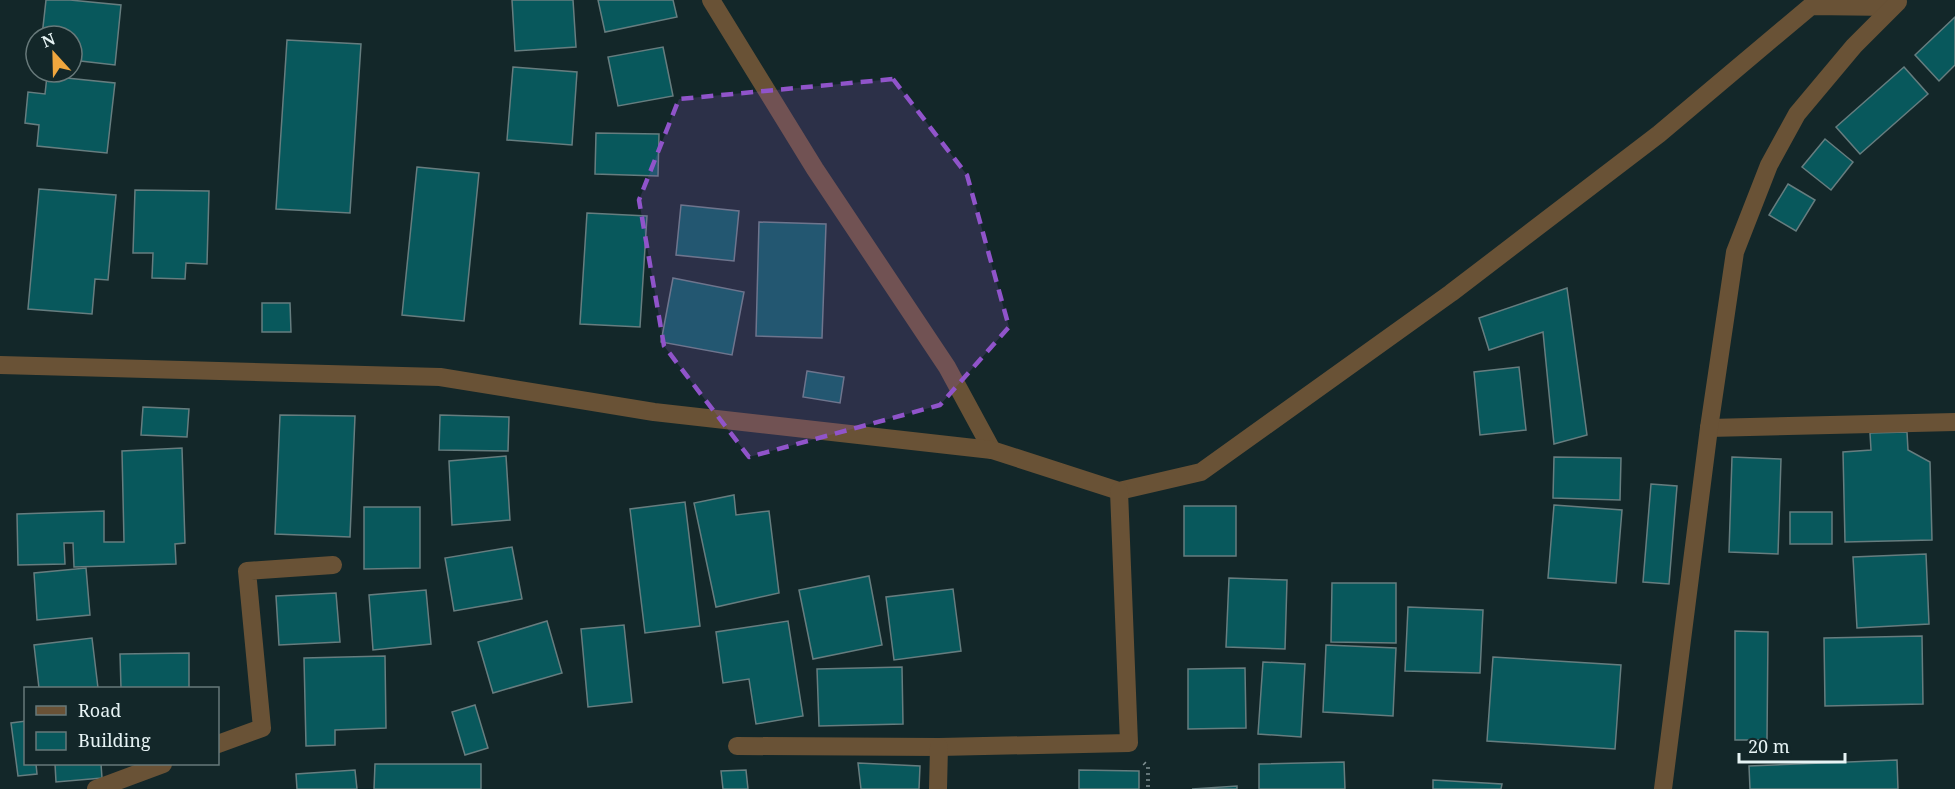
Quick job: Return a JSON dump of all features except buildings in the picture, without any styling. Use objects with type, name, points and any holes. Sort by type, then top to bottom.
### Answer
[{"type":"street","points":[[711,0],[815,169],[947,367],[992,450]]},
{"type":"street","points":[[0,365],[440,377],[654,411],[992,450],[1119,491],[1202,472],[1451,293],[1659,134],[1809,3],[1896,4]]},
{"type":"street","points":[[1663,789],[1709,428],[1735,252],[1769,165],[1797,114],[1854,46],[1896,4]]},
{"type":"street","points":[[1709,428],[1955,422]]},
{"type":"street","points":[[737,746],[939,747],[1129,743],[1119,491]]},
{"type":"street","points":[[219,744],[262,728],[247,571],[333,565]]},
{"type":"street","points":[[938,789],[939,747]]},
{"type":"street","points":[[96,789],[160,765]]},
{"type":"highlighted area","points":[[893,79],[967,175],[1009,327],[940,405],[749,457],[664,346],[639,200],[679,99]]}]
